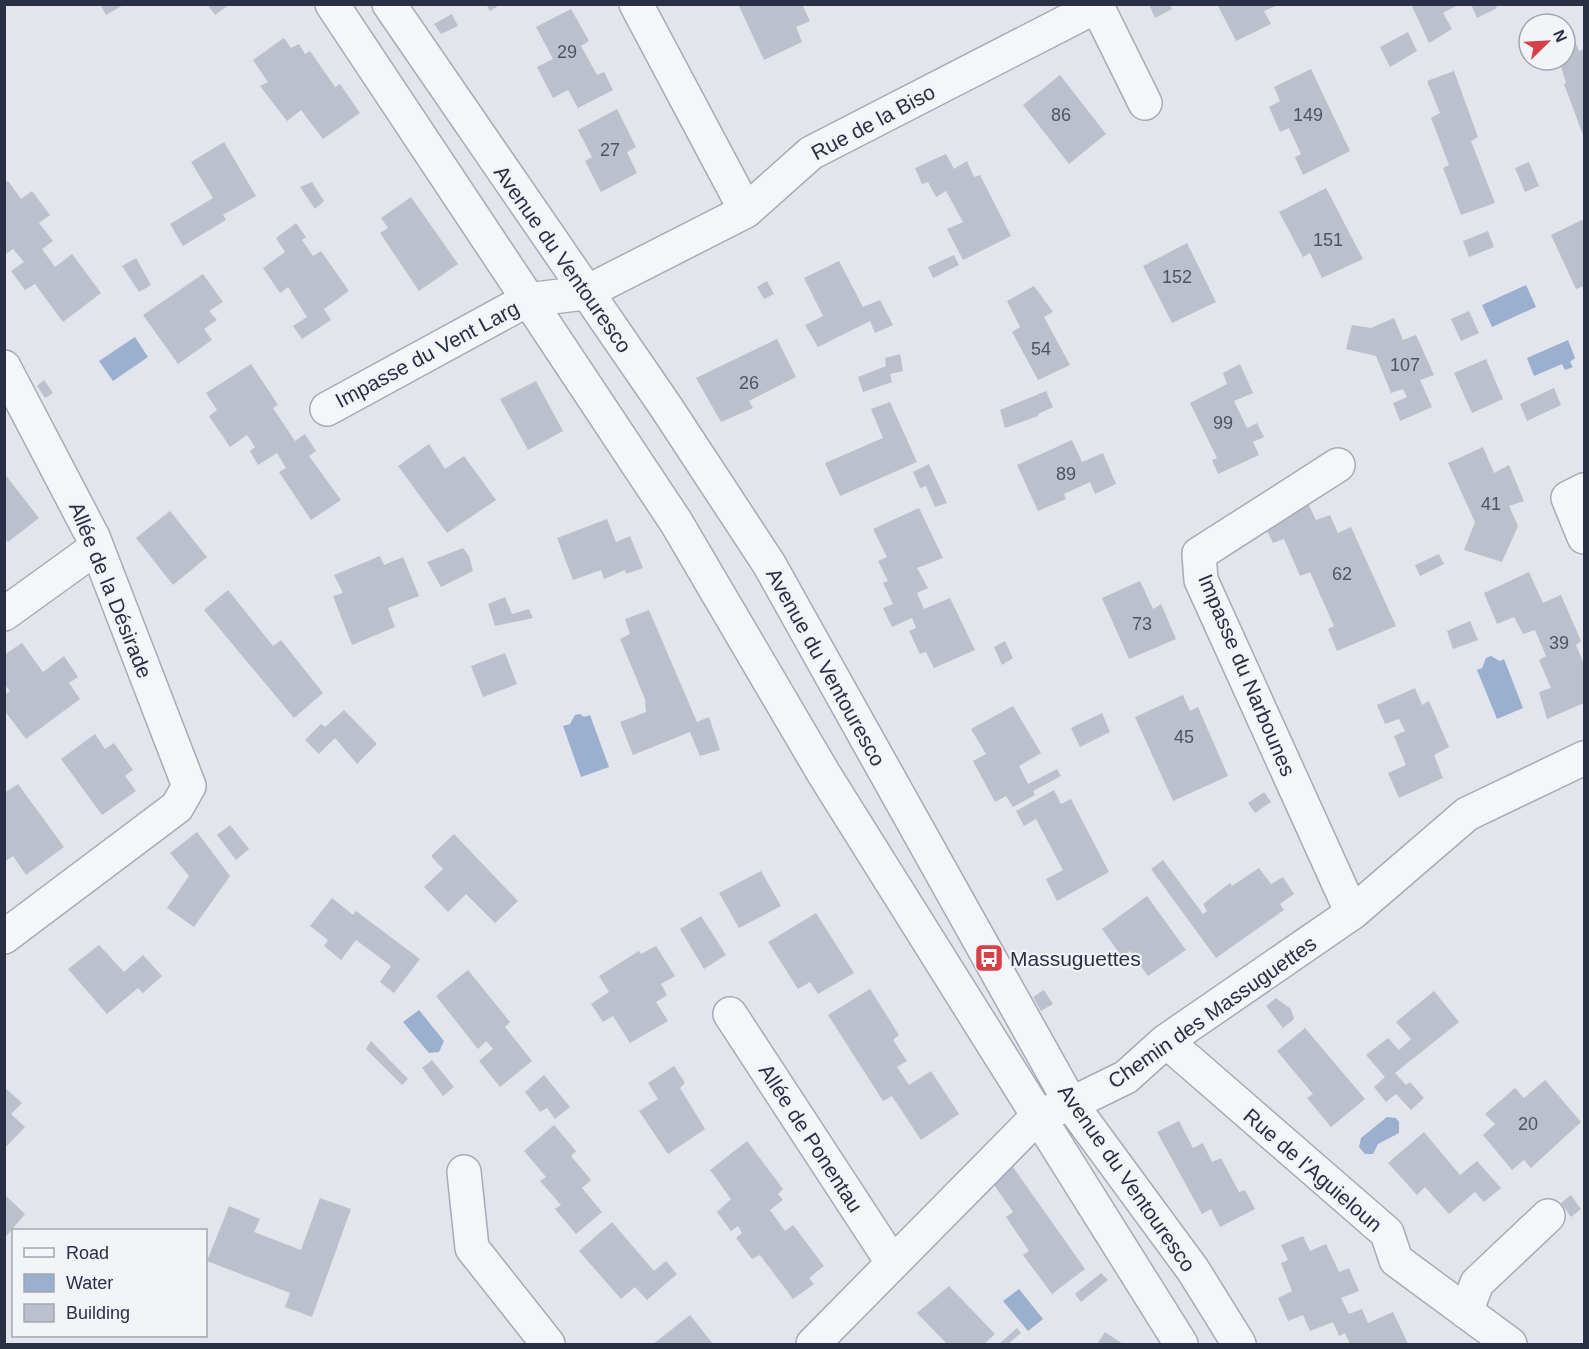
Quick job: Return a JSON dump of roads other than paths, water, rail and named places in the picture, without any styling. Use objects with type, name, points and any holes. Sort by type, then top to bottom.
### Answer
[{"type":"street","name":"Avenue du Ventouresco","points":[[332,4],[676,522],[824,774],[1180,1344]]},
{"type":"street","name":"Avenue du Ventouresco","points":[[389,4],[585,293],[666,407],[769,564],[1071,1104],[1193,1270],[1239,1344]]},
{"type":"street","points":[[636,4],[746,211]]},
{"type":"street","name":"Rue de la Biso","points":[[527,300],[585,293],[746,211],[811,153],[1097,6],[1145,103]]},
{"type":"street","name":"Impasse du Vent Larg","points":[[327,409],[527,300]]},
{"type":"street","name":"Allée de la Désirade","points":[[4,367],[97,547],[189,786],[177,807],[4,937]]},
{"type":"street","name":"Impasse du Narbounes","points":[[1338,465],[1199,554],[1201,580],[1352,913]]},
{"type":"street","points":[[1584,490],[1568,498],[1584,537]]},
{"type":"street","points":[[4,614],[97,547]]},
{"type":"street","name":"Chemin des Massuguettes","points":[[822,1341],[892,1262],[1039,1115],[1071,1104],[1126,1077],[1166,1041],[1352,913],[1467,814],[1584,758]]},
{"type":"street","name":"Allée de Ponentau","points":[[730,1014],[892,1262]]},
{"type":"street","name":"Rue de l'Aguieloun","points":[[1166,1041],[1387,1233],[1396,1260],[1510,1344]]},
{"type":"street","points":[[464,1172],[472,1248],[548,1344]]},
{"type":"street","points":[[1466,1312],[1477,1283],[1548,1216]]},
{"type":"water","points":[[1526,285],[1536,307],[1492,327],[1482,305]]},
{"type":"water","points":[[135,337],[148,357],[113,381],[99,361]]},
{"type":"water","points":[[1568,340],[1575,358],[1570,362],[1573,367],[1565,370],[1562,364],[1534,376],[1527,358]]},
{"type":"water","points":[[1491,656],[1500,661],[1504,659],[1523,708],[1497,719],[1477,670],[1482,668],[1486,658]]},
{"type":"water","points":[[580,714],[584,717],[590,715],[609,767],[581,777],[563,726],[570,724],[575,715]]},
{"type":"water","points":[[419,1010],[444,1041],[439,1052],[429,1053],[403,1022]]},
{"type":"water","points":[[1387,1117],[1396,1118],[1399,1122],[1399,1133],[1378,1144],[1373,1154],[1365,1154],[1359,1147],[1361,1138]]},
{"type":"water","points":[[1019,1289],[1043,1319],[1028,1331],[1003,1301]]},
{"type":"place","name":"Massuguettes","points":[[989,958]]}]
